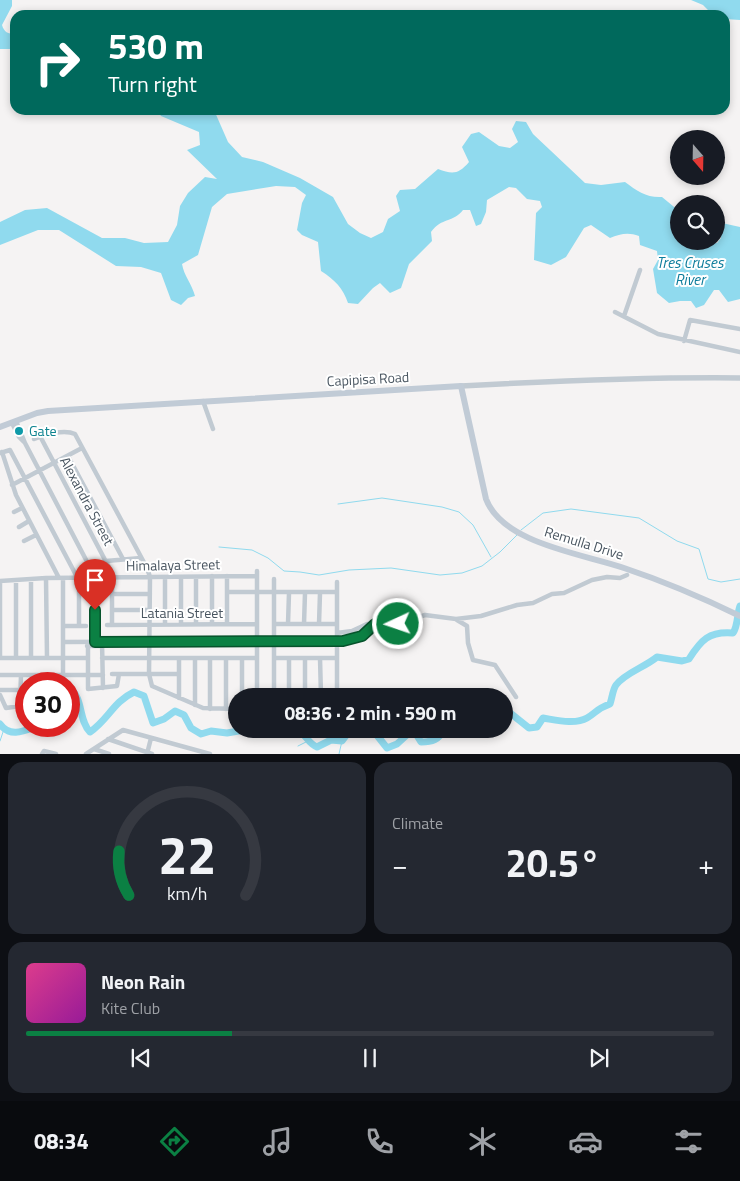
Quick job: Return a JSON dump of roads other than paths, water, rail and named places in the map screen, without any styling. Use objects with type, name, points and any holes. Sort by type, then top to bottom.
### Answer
[{"type":"main road","name":"Capipisa Road","points":[[0,427],[48,411],[461,386]]},
{"type":"main road","name":"Remulla Drive","points":[[461,386],[486,500],[492,513],[503,523],[543,544],[624,568],[720,606],[740,616]]},
{"type":"street","points":[[624,316],[640,270]]},
{"type":"street","points":[[615,312],[658,334],[740,352]]},
{"type":"street","points":[[684,341],[690,320],[740,328]]},
{"type":"street","name":"Capipisa Road","points":[[461,386],[615,378],[740,378]]},
{"type":"street","points":[[203,401],[213,429]]},
{"type":"street","points":[[14,422],[95,577],[95,642]]},
{"type":"street","points":[[34,438],[74,433],[141,558],[150,577],[150,683],[154,688],[195,705],[210,709],[226,709],[226,658]]},
{"type":"street","name":"Alexandra Street","points":[[40,436],[113,577],[112,610],[109,625]]},
{"type":"street","points":[[12,485],[82,448]]},
{"type":"street","points":[[62,672],[61,578],[22,508],[1,453],[10,450],[78,577],[79,626]]},
{"type":"street","points":[[68,456],[123,559]]},
{"type":"street","points":[[14,512],[22,508]]},
{"type":"street","points":[[19,527],[29,521]]},
{"type":"street","points":[[24,541],[36,535]]},
{"type":"street","points":[[106,561],[141,558]]},
{"type":"street","name":"Himalaya Street","points":[[0,581],[31,578],[196,577],[257,574],[257,593]]},
{"type":"street","points":[[337,633],[352,631],[365,624],[398,624],[425,615],[456,619],[482,616],[517,605],[533,603],[552,594],[564,593],[592,580],[607,577],[620,578],[627,575]]},
{"type":"street","points":[[212,576],[212,624]]},
{"type":"street","points":[[227,576],[227,624]]},
{"type":"street","points":[[165,577],[165,624]]},
{"type":"street","points":[[181,577],[181,624]]},
{"type":"street","points":[[196,577],[196,624]]},
{"type":"street","points":[[31,578],[32,658]]},
{"type":"street","points":[[46,578],[47,658]]},
{"type":"street","points":[[274,579],[274,688]]},
{"type":"street","points":[[16,580],[16,658]]},
{"type":"street","points":[[0,581],[0,658],[87,658]]},
{"type":"street","points":[[227,592],[320,593],[328,592],[337,587],[337,688]]},
{"type":"street","points":[[257,593],[257,688]]},
{"type":"street","points":[[288,624],[289,593]]},
{"type":"street","points":[[304,624],[305,593]]},
{"type":"street","points":[[319,624],[320,593]]},
{"type":"street","points":[[112,594],[150,594]]},
{"type":"street","points":[[112,610],[150,610]]},
{"type":"street","points":[[456,619],[467,626],[468,642],[473,660],[495,664],[516,697]]},
{"type":"street","name":"Latania Street","points":[[109,625],[257,624]]},
{"type":"street","points":[[274,624],[337,624]]},
{"type":"street","points":[[62,642],[102,644],[257,640],[337,641],[362,636],[374,625]]},
{"type":"street","points":[[63,626],[86,626]]},
{"type":"street","points":[[88,644],[95,642],[102,644]]},
{"type":"street","points":[[88,644],[87,686],[90,689],[116,686],[119,674]]},
{"type":"street","points":[[102,644],[103,688]]},
{"type":"street","points":[[102,658],[257,658]]},
{"type":"street","points":[[179,658],[179,698]]},
{"type":"street","points":[[195,658],[195,705]]},
{"type":"street","points":[[210,658],[210,709]]},
{"type":"street","points":[[242,658],[242,688]]},
{"type":"street","points":[[274,658],[337,658]]},
{"type":"street","points":[[289,658],[289,688]]},
{"type":"street","points":[[305,658],[305,688]]},
{"type":"street","points":[[320,658],[321,688]]},
{"type":"street","points":[[112,674],[179,674]]},
{"type":"street","points":[[0,675],[15,675]]},
{"type":"street","points":[[80,675],[103,675]]},
{"type":"street","points":[[0,690],[15,690]]},
{"type":"street","points":[[0,695],[6,708],[15,707]]},
{"type":"street","points":[[86,754],[122,730],[210,754]]},
{"type":"street","points":[[109,740],[149,753],[151,738]]},
{"type":"street","points":[[94,749],[107,753],[109,740]]},
{"type":"street","points":[[187,754],[188,748]]},
{"type":"street","points":[[42,754],[44,751],[56,754]]},
{"type":"water","points":[[0,0],[12,0],[12,6],[2,25],[10,34],[10,49],[0,49]]},
{"type":"water","points":[[691,0],[740,0],[740,20],[730,19],[730,10],[708,10],[703,5]]},
{"type":"water","name":"Tres Cruses River","points":[[160,115],[216,115],[228,142],[242,157],[263,162],[300,178],[333,197],[348,224],[371,238],[383,232],[388,219],[400,211],[396,196],[400,190],[415,189],[438,169],[455,172],[469,162],[462,147],[471,134],[479,132],[499,146],[510,148],[518,142],[512,129],[516,121],[526,122],[533,134],[585,183],[601,185],[625,182],[642,193],[662,197],[670,204],[670,250],[725,250],[725,224],[740,227],[740,299],[728,302],[719,290],[714,290],[704,305],[696,308],[691,301],[669,303],[657,293],[653,269],[658,260],[657,251],[640,245],[639,236],[624,234],[610,238],[591,225],[584,228],[566,257],[551,265],[534,260],[536,213],[542,207],[540,201],[527,199],[516,188],[509,187],[487,200],[486,212],[481,224],[476,226],[470,210],[463,210],[455,217],[435,227],[431,232],[432,241],[409,264],[401,288],[390,293],[380,283],[358,304],[348,303],[338,285],[321,271],[318,242],[302,235],[297,230],[302,203],[306,195],[295,187],[276,186],[227,194],[212,207],[198,255],[182,264],[195,296],[188,298],[181,305],[171,300],[161,273],[141,267],[116,266],[59,230],[38,230],[0,245],[0,222],[25,210],[47,208],[102,238],[125,238],[144,243],[168,242],[177,225],[180,206],[188,193],[205,177],[217,179],[187,150],[200,145],[199,132]]},
{"type":"waterway","points":[[338,504],[382,498],[442,507],[459,512],[473,525],[491,557]]},
{"type":"waterway","points":[[521,530],[543,513],[571,509],[639,518],[677,541],[699,549],[708,579],[721,582],[740,579]]},
{"type":"waterway","points":[[219,547],[252,550],[268,558],[284,571],[319,575],[349,570],[391,568],[440,575],[462,573],[482,566],[517,535]]},
{"type":"waterway","points":[[513,715],[529,728],[537,727],[543,718],[571,722],[587,718],[610,704],[615,687],[620,681],[657,657],[682,661],[689,659],[706,638],[712,635],[733,633],[740,606]]},
{"type":"waterway","points":[[80,707],[86,727],[90,732],[121,701],[134,692],[144,696],[153,723],[164,719],[175,711],[184,715],[191,728],[201,734],[211,731],[228,733]]},
{"type":"waterway","points":[[0,724],[8,731],[15,732]]},
{"type":"waterway","points":[[0,741],[4,729]]},
{"type":"waterway","points":[[306,738],[317,747],[331,740],[342,741],[344,738]]},
{"type":"waterway","points":[[379,738],[387,748],[397,744],[404,738]]},
{"type":"waterway","points":[[418,738],[421,742],[432,741],[437,738]]},
{"type":"waterway","points":[[298,746],[308,741]]},
{"type":"waterway","points":[[339,754],[342,741]]},
{"type":"place","name":"Gate","points":[[19,431]]}]
